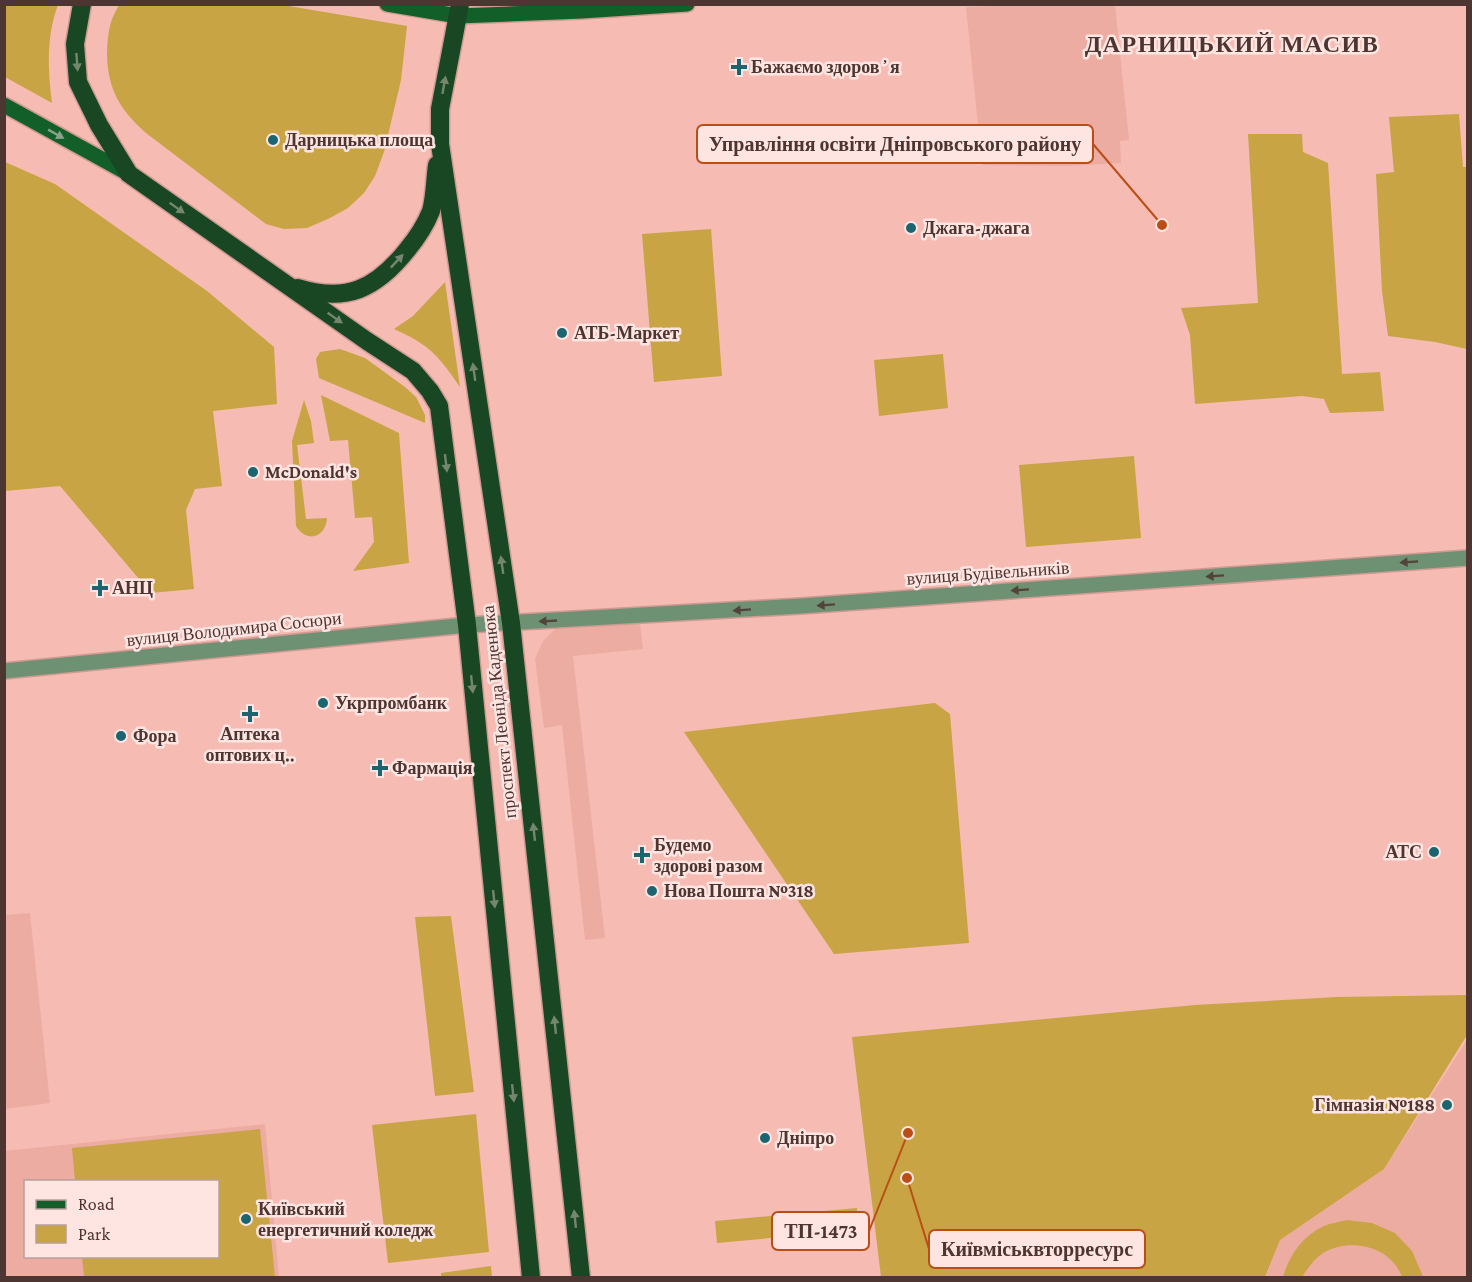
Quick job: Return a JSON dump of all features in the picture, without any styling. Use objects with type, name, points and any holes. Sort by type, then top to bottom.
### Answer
[{"type":"highway","points":[[82,4],[75,44],[78,82],[99,125],[129,174],[288,284],[312,292],[339,294],[359,290],[377,281],[396,264],[419,235],[431,209],[440,144],[440,109],[458,8]]},
{"type":"highway","name":"проспект Леоніда Каденюка","points":[[440,144],[511,623],[581,1278]]},
{"type":"highway","name":"проспект Леоніда Каденюка","points":[[288,284],[413,371],[439,406],[467,625],[531,1278]]},
{"type":"main road","points":[[387,4],[582,11],[687,4]]},
{"type":"main road","points":[[4,105],[129,174]]},
{"type":"street","name":"вулиця Будівельників","points":[[467,625],[812,606],[1467,558]]},
{"type":"street","name":"вулиця Володимира Сосюри","points":[[4,671],[467,625]]},
{"type":"shaded area","points":[[1115,5],[1129,140],[1120,141],[1121,163],[1066,166],[982,165],[966,7]]},
{"type":"shaded area","points":[[640,623],[643,649],[573,656],[605,938],[585,940],[562,725],[544,728],[535,659],[543,641],[555,629]]},
{"type":"shaded area","points":[[30,913],[50,1103],[5,1109],[5,915]]},
{"type":"shaded area","name":"Гімназія №188","points":[[1467,1040],[1467,1277],[1265,1278],[1280,1240],[1384,1169]]},
{"type":"shaded area","name":"Київський енергетичний коледж","points":[[265,1124],[279,1277],[5,1277],[4,1151]]},
{"type":"green space","points":[[4,5],[58,5],[51,29],[49,53],[52,103],[5,77]]},
{"type":"green space","name":"Дарницька площа","points":[[119,5],[283,5],[407,26],[401,80],[384,152],[375,176],[364,193],[348,208],[330,218],[307,228],[284,229],[266,224],[146,133],[122,107],[110,79],[107,55],[108,38],[111,22]]},
{"type":"green space","points":[[1459,114],[1463,167],[1468,167],[1467,349],[1388,336],[1382,291],[1376,174],[1394,172],[1389,117]]},
{"type":"green space","points":[[1248,134],[1302,134],[1303,152],[1328,163],[1342,374],[1380,372],[1384,411],[1330,413],[1324,399],[1302,396],[1195,404],[1190,335],[1181,308],[1258,303]]},
{"type":"green space","points":[[5,162],[55,184],[207,291],[274,347],[277,404],[213,411],[222,486],[195,489],[186,510],[194,589],[151,593],[60,486],[5,491]]},
{"type":"green space","points":[[711,229],[722,376],[654,382],[642,234]]},
{"type":"green space","points":[[445,282],[460,387],[431,351],[394,329],[413,316]]},
{"type":"green space","points":[[340,349],[365,358],[405,387],[416,397],[425,415],[425,423],[319,378],[316,359],[320,352]]},
{"type":"green space","points":[[943,354],[948,408],[879,416],[874,360]]},
{"type":"green space","points":[[321,395],[399,433],[409,563],[353,571],[374,542],[372,517],[355,518],[348,440],[330,441]]},
{"type":"green space","points":[[304,400],[311,421],[314,443],[297,445],[306,519],[327,518],[323,530],[315,536],[305,535],[296,526],[292,441]]},
{"type":"green space","points":[[1134,456],[1141,538],[1026,547],[1019,465]]},
{"type":"green space","points":[[935,703],[950,714],[969,943],[834,954],[684,732]]},
{"type":"green space","points":[[451,916],[474,1092],[435,1096],[415,917]]},
{"type":"green space","points":[[1467,995],[1467,1035],[1384,1169],[1280,1240],[1265,1277],[881,1277],[852,1037],[1195,1005],[1337,997]]},
{"type":"green space","points":[[476,1114],[489,1252],[388,1263],[372,1125]]},
{"type":"green space","name":"Київський енергетичний коледж","points":[[260,1129],[275,1277],[84,1277],[82,1258],[219,1258],[219,1180],[75,1180],[72,1148]]},
{"type":"green space","points":[[857,1208],[858,1230],[717,1243],[715,1221]]},
{"type":"green space","points":[[1347,1220],[1372,1223],[1395,1233],[1412,1251],[1423,1277],[1402,1277],[1397,1266],[1389,1258],[1368,1247],[1357,1245],[1334,1248],[1323,1253],[1302,1277],[1283,1277],[1293,1254],[1309,1235],[1324,1226]]},
{"type":"green space","points":[[491,1266],[492,1277],[441,1277],[441,1273]]},
{"type":"place","name":"Бажаємо здоровʼя","points":[[739,67]]},
{"type":"place","name":"Дарницька площа","points":[[273,140]]},
{"type":"place","name":"Управління освіти Дніпровського району","points":[[1162,225]]},
{"type":"place","name":"Джага-джага","points":[[911,228]]},
{"type":"place","name":"АТБ-Маркет","points":[[562,333]]},
{"type":"place","name":"McDonald's","points":[[253,472]]},
{"type":"place","name":"АНЦ","points":[[100,588]]},
{"type":"place","name":"Укрпромбанк","points":[[323,703]]},
{"type":"place","name":"Аптека оптових ц‥","points":[[250,714]]},
{"type":"place","name":"Фора","points":[[121,736]]},
{"type":"place","name":"Фармація","points":[[380,768]]},
{"type":"place","name":"АТС","points":[[1434,852]]},
{"type":"place","name":"Будемо здорові разом","points":[[642,855]]},
{"type":"place","name":"Нова Пошта №318","points":[[652,891]]},
{"type":"place","name":"Гімназія №188","points":[[1447,1105]]},
{"type":"place","name":"ТП-1473","points":[[908,1133]]},
{"type":"place","name":"Дніпро","points":[[765,1138]]},
{"type":"place","name":"Київміськвторресурс","points":[[907,1178]]},
{"type":"place","name":"Київський енергетичний коледж","points":[[246,1219]]},
{"type":"district","name":"ДАРНИЦЬКИЙ МАСИВ","points":[[1232,43]]}]
